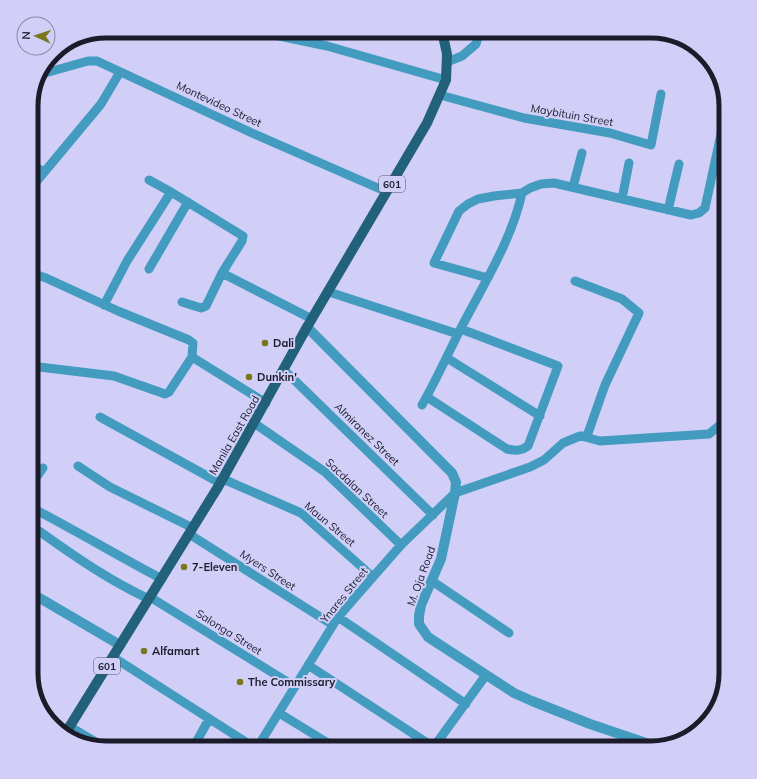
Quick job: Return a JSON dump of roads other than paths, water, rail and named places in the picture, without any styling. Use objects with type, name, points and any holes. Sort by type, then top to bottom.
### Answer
[{"type":"main road","name":"Manila East Road","points":[[68,729],[162,579],[221,481],[310,323],[428,123],[446,80],[447,54],[444,38]]},
{"type":"street","points":[[288,38],[326,46],[446,80]]},
{"type":"street","points":[[447,62],[462,56],[476,44],[478,38]]},
{"type":"street","name":"Montevideo Street","points":[[47,73],[88,61],[97,61],[387,192]]},
{"type":"street","points":[[38,179],[101,104],[120,72]]},
{"type":"street","name":"Maybituin Street","points":[[440,95],[524,118],[610,133],[651,145],[661,94]]},
{"type":"street","points":[[488,278],[434,263],[459,211],[468,204],[478,199],[508,193],[522,193],[541,184],[554,183],[691,215],[699,213],[705,208],[719,151]]},
{"type":"street","points":[[573,187],[582,153]]},
{"type":"street","points":[[622,199],[629,163]]},
{"type":"street","points":[[668,210],[679,164]]},
{"type":"street","points":[[38,168],[44,172]]},
{"type":"street","points":[[149,180],[243,236],[242,241],[222,273],[206,306],[201,308],[182,302]]},
{"type":"street","points":[[104,305],[127,261],[171,192]]},
{"type":"street","points":[[329,292],[460,331],[558,366],[528,446],[523,449],[515,451],[507,449],[425,401],[460,331],[488,278],[517,214],[522,193]]},
{"type":"street","points":[[149,269],[188,202]]},
{"type":"street","points":[[222,273],[310,323]]},
{"type":"street","points":[[38,275],[193,343],[192,356],[170,392],[165,394],[114,376],[38,367]]},
{"type":"street","points":[[575,281],[622,299],[638,313],[583,436]]},
{"type":"street","name":"M. Oja Road","points":[[310,323],[452,474],[456,482],[441,559],[419,616],[419,624],[428,637],[509,690],[532,701],[636,741]]},
{"type":"street","points":[[192,356],[266,403]]},
{"type":"street","points":[[447,358],[540,416]]},
{"type":"street","name":"Almiranez Street","points":[[284,370],[433,514]]},
{"type":"street","name":"Maun Street","points":[[100,417],[221,481],[301,513],[373,577]]},
{"type":"street","name":"Sacdalan Street","points":[[254,423],[325,472],[401,545]]},
{"type":"street","points":[[455,492],[530,467],[544,460],[563,443],[583,436],[600,441],[709,434],[719,426]]},
{"type":"street","name":"Myers Street","points":[[78,466],[110,487],[191,531],[466,704]]},
{"type":"street","points":[[38,475],[43,468]]},
{"type":"street","name":"Ynares Street","points":[[260,741],[335,621],[401,545],[455,492]]},
{"type":"street","points":[[38,511],[162,579]]},
{"type":"street","name":"Salonga Street","points":[[38,531],[129,590],[150,598],[294,686]]},
{"type":"street","points":[[432,582],[509,633]]},
{"type":"street","points":[[38,597],[120,645]]},
{"type":"street","points":[[113,657],[245,741]]},
{"type":"street","points":[[308,665],[423,741]]},
{"type":"street","points":[[439,741],[486,675]]},
{"type":"street","points":[[278,712],[325,741]]},
{"type":"street","points":[[197,741],[209,718]]},
{"type":"place","name":"Dali","points":[[265,343]]},
{"type":"place","name":"Dunkin'","points":[[249,377]]},
{"type":"place","name":"7-Eleven","points":[[184,567]]},
{"type":"place","name":"Alfamart","points":[[144,651]]},
{"type":"place","name":"The Commissary","points":[[240,682]]}]
